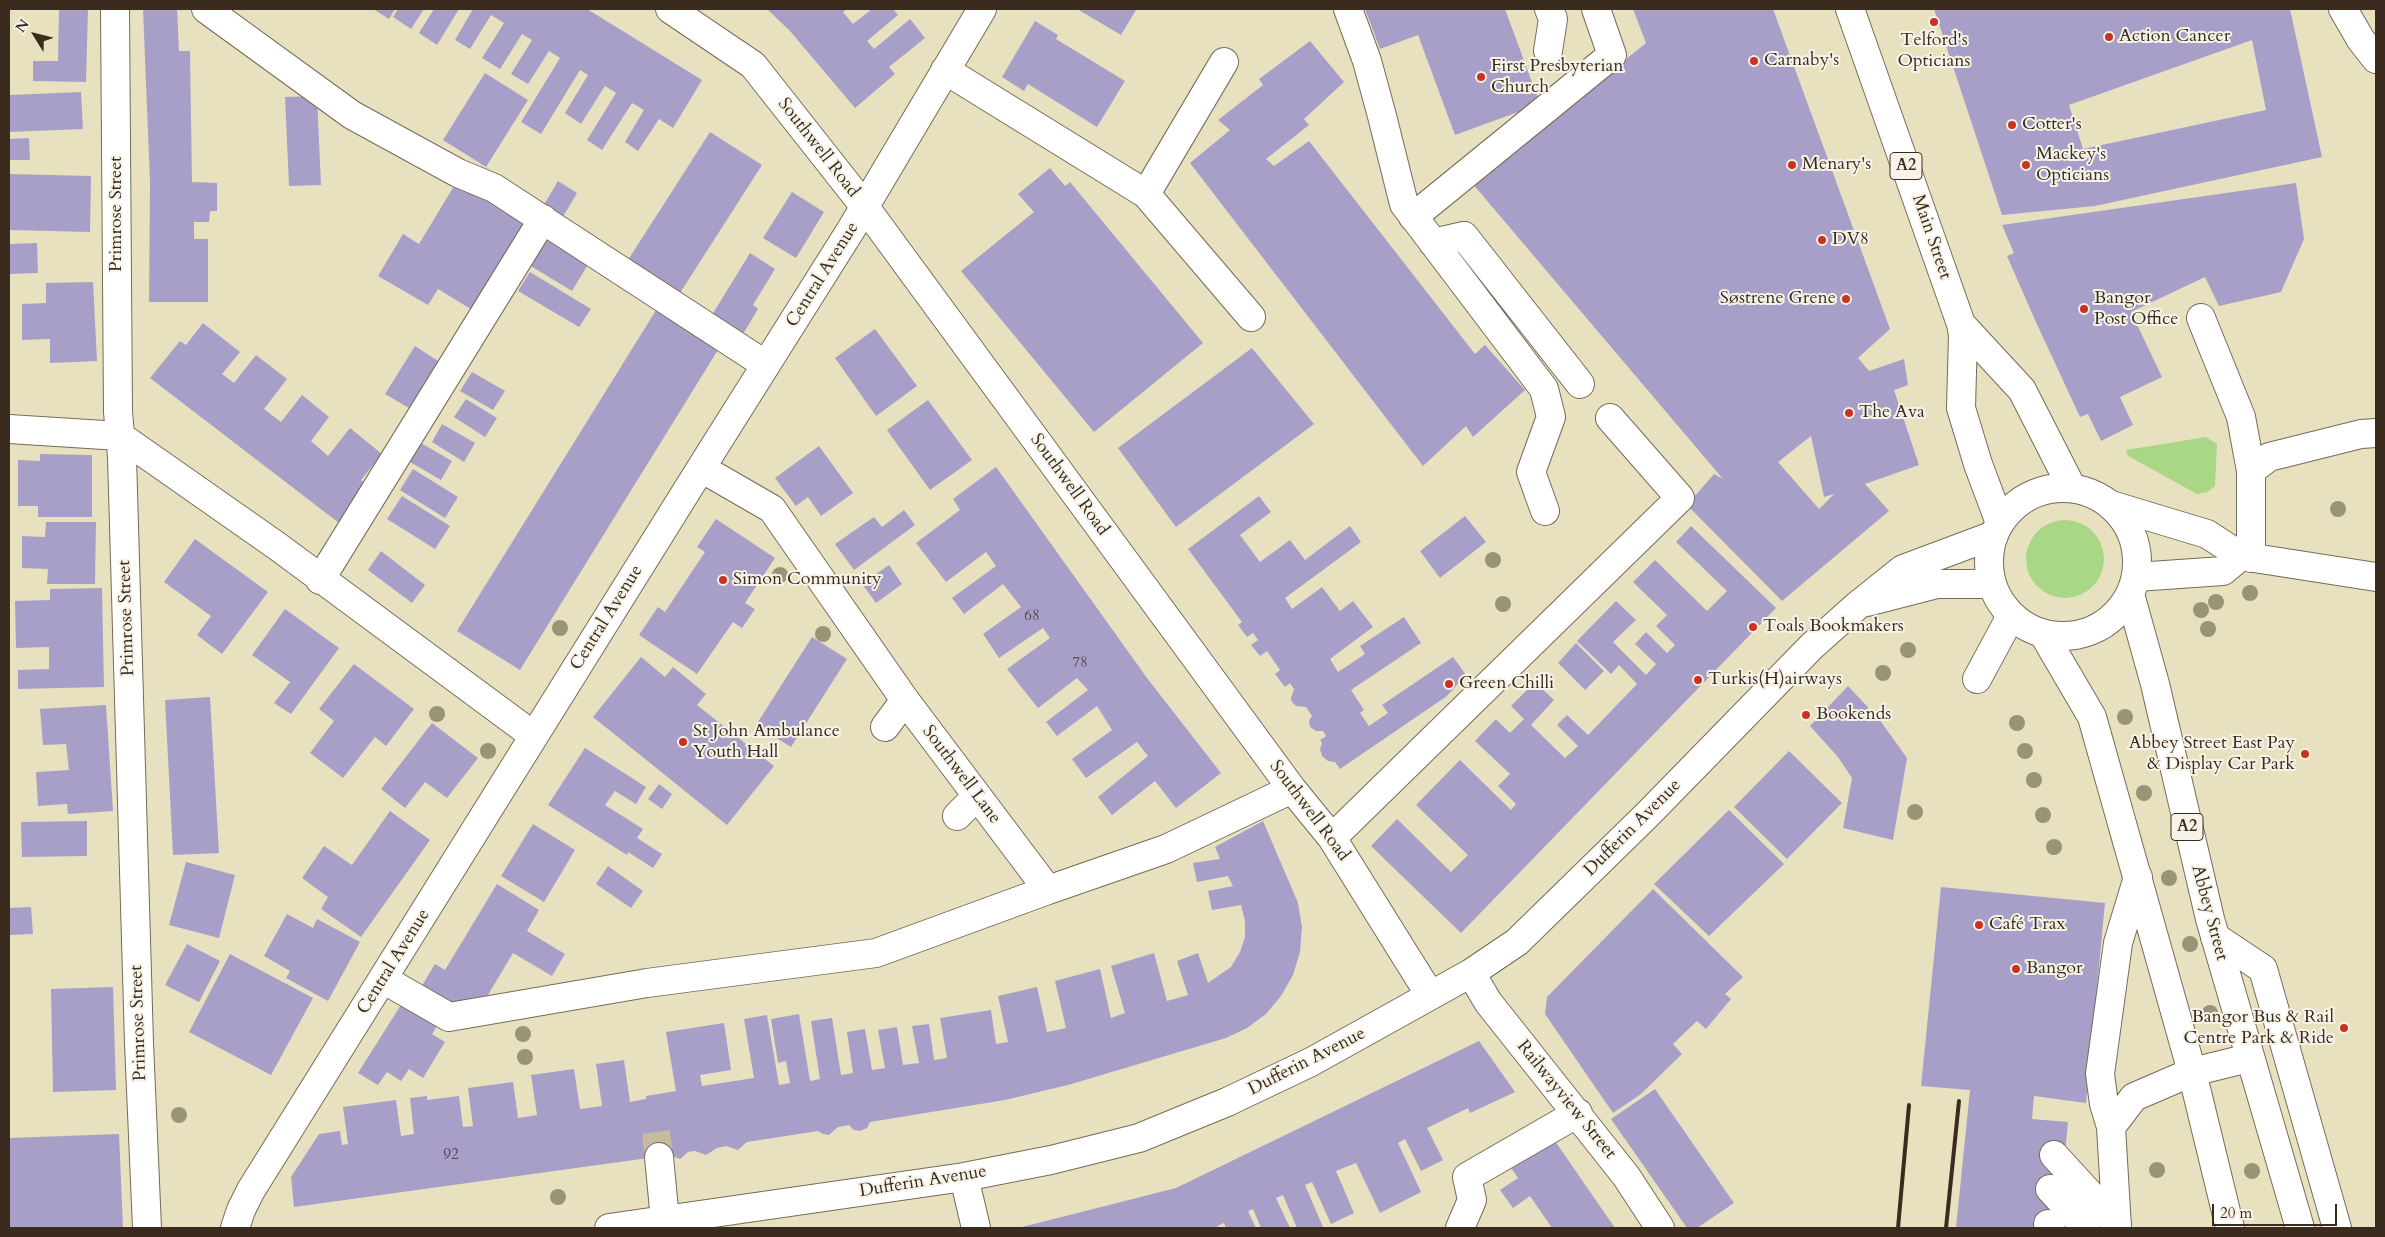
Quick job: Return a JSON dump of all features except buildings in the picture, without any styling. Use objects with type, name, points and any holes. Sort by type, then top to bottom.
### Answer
[{"type":"street","name":"Primrose Street","points":[[115,9],[120,436],[139,1043],[147,1228]]},
{"type":"street","points":[[206,9],[352,115],[458,172],[494,188],[766,365]]},
{"type":"street","name":"Southwell Road","points":[[670,9],[752,65],[865,207],[1292,789],[1332,838],[1430,995]]},
{"type":"street","name":"Central Avenue","points":[[236,1228],[241,1210],[251,1190],[700,468],[865,207],[982,9]]},
{"type":"street","points":[[1348,9],[1367,61],[1404,204],[1544,389],[1551,417],[1531,472],[1545,511]]},
{"type":"street","points":[[1548,51],[1553,19],[1549,9]]},
{"type":"street","points":[[1413,217],[1612,55],[1596,9]]},
{"type":"street","name":"Main Street","points":[[1850,9],[1961,324],[1964,336],[1961,408],[1997,529]]},
{"type":"street","points":[[2343,9],[2356,32],[2376,59]]},
{"type":"street","points":[[1146,194],[1224,62]]},
{"type":"street","points":[[945,70],[1146,194],[1251,317]]},
{"type":"street","points":[[320,580],[543,219]]},
{"type":"street","points":[[1433,243],[1464,236],[1580,384]]},
{"type":"street","points":[[2201,318],[2241,418],[2251,471],[2246,557]]},
{"type":"street","name":"Main Street","points":[[1961,324],[2022,390],[2072,488]]},
{"type":"street","points":[[1332,838],[1680,498],[1610,418]]},
{"type":"street","points":[[9,429],[120,436],[277,546],[320,580],[534,736]]},
{"type":"street","points":[[2251,471],[2269,457],[2361,434],[2376,433]]},
{"type":"street","name":"Southwell Lane","points":[[700,468],[772,509],[905,700],[1048,890]]},
{"type":"street","name":"A2","points":[[2072,488],[2093,494],[2110,505],[2124,520],[2134,540],[2138,560],[2133,586],[2119,611],[2103,625],[2083,634],[2062,637],[2044,635],[2027,628],[2011,616],[1999,602],[1991,584],[1988,563],[1991,542],[1997,529],[2013,506],[2031,495],[2051,489],[2072,488]]},
{"type":"street","points":[[2110,505],[2207,534],[2246,557],[2376,577]]},
{"type":"street","name":"Dufferin Avenue","points":[[609,1228],[964,1177],[1051,1160],[1139,1138],[1227,1102],[1303,1066],[1471,973],[1517,942],[1648,814],[1812,646],[1858,604],[1902,569],[1997,529]]},
{"type":"street","points":[[2133,586],[2223,570],[2246,557]]},
{"type":"street","name":"Dufferin Avenue","points":[[1858,604],[1937,584],[1991,584]]},
{"type":"street","name":"Abbey Street","points":[[2133,586],[2215,937],[2300,1228]]},
{"type":"street","points":[[1977,679],[2011,616]]},
{"type":"street","points":[[2044,635],[2092,717],[2192,1072],[2230,1228]]},
{"type":"street","points":[[885,727],[905,700]]},
{"type":"street","points":[[383,979],[450,1017],[647,983],[876,953],[1048,890],[1166,850],[1292,789]]},
{"type":"street","points":[[957,816],[977,796]]},
{"type":"street","points":[[2117,1226],[2111,1126],[2104,1104],[2100,1074],[2118,942],[2138,878]]},
{"type":"street","points":[[2215,937],[2263,970],[2337,1228]]},
{"type":"street","name":"Railwayview Street","points":[[1471,973],[1488,1002],[1578,1113],[1626,1176],[1660,1228]]},
{"type":"street","points":[[2111,1126],[2134,1097],[2192,1072],[2249,1058]]},
{"type":"street","points":[[1460,1228],[1472,1200],[1467,1177],[1578,1113]]},
{"type":"street","points":[[2054,1155],[2117,1226]]},
{"type":"street","points":[[659,1157],[665,1220]]},
{"type":"street","points":[[964,1177],[976,1228]]},
{"type":"street","points":[[2050,1189],[2086,1228]]},
{"type":"green space","points":[[2206,437],[2217,444],[2215,486],[2207,492],[2197,494],[2128,456],[2126,450]]},
{"type":"green space","points":[[2065,520],[2080,523],[2093,531],[2101,544],[2104,559],[2101,574],[2093,587],[2080,595],[2065,598],[2050,595],[2037,587],[2029,574],[2026,559],[2029,544],[2037,531],[2050,523]]},
{"type":"tunnel","points":[[656,1132],[659,1157]]},
{"type":"railway","points":[[1946,1228],[1959,1101]]},
{"type":"railway","points":[[1898,1228],[1909,1105]]},
{"type":"place","name":"Telford's Opticians","points":[[1934,22]]},
{"type":"place","name":"Action Cancer","points":[[2109,37]]},
{"type":"place","name":"Carnaby's","points":[[1754,61]]},
{"type":"place","name":"First Presbyterian Church","points":[[1481,77]]},
{"type":"place","name":"Cotter's","points":[[2012,125]]},
{"type":"place","name":"Menary's","points":[[1792,165]]},
{"type":"place","name":"Mackey's Opticians","points":[[2026,165]]},
{"type":"place","name":"DV8","points":[[1822,240]]},
{"type":"place","name":"Søstrene Grene","points":[[1846,299]]},
{"type":"place","name":"Bangor Post Office","points":[[2084,309]]},
{"type":"place","name":"The Ava","points":[[1849,413]]},
{"type":"place","name":"Simon Community","points":[[723,580]]},
{"type":"place","name":"Toals Bookmakers","points":[[1753,627]]},
{"type":"place","name":"Turkis(H)airways","points":[[1698,680]]},
{"type":"place","name":"Green Chilli","points":[[1449,684]]},
{"type":"place","name":"Bookends","points":[[1806,715]]},
{"type":"place","name":"St John Ambulance Youth Hall","points":[[683,742]]},
{"type":"place","name":"Abbey Street East Pay & Display Car Park","points":[[2305,754]]},
{"type":"place","name":"Café Trax","points":[[1979,925]]},
{"type":"place","name":"Bangor","points":[[2016,969]]},
{"type":"place","name":"Bangor Bus & Rail Centre Park & Ride","points":[[2344,1028]]}]
